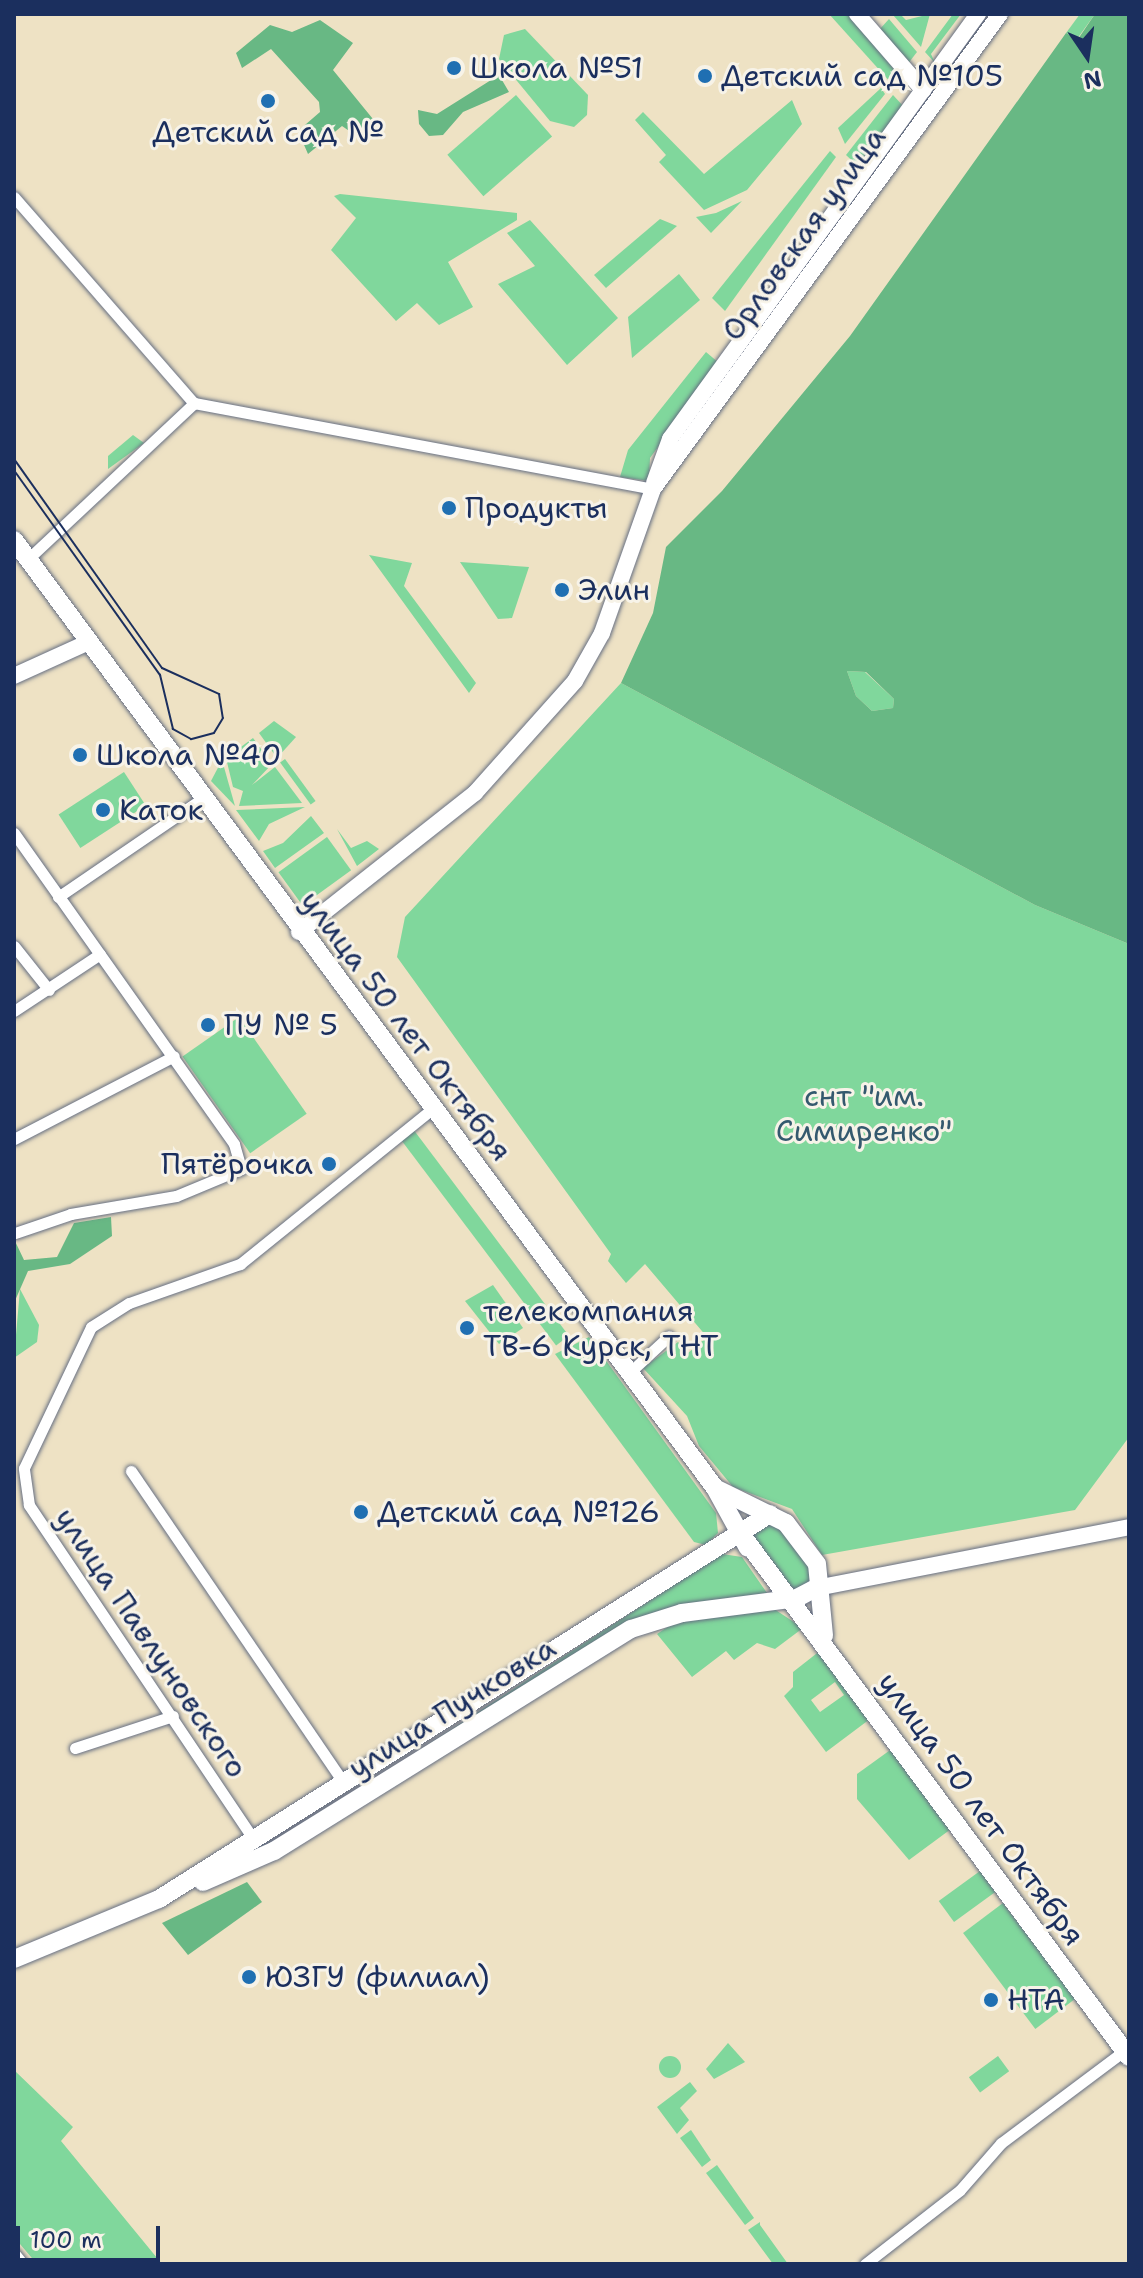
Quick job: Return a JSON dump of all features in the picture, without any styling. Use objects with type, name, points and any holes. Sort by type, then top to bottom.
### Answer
[{"type":"main road","name":"улица 50 лет Октября","points":[[14,540],[299,932],[715,1488],[784,1597],[835,1657],[1127,2054]]},
{"type":"main road","points":[[715,1488],[770,1514],[817,1564],[819,1622],[835,1657]]},
{"type":"main road","name":"улица Пучковка","points":[[251,1849],[344,1783],[745,1534],[770,1514]]},
{"type":"main road","name":"улица Пучковка","points":[[14,1959],[159,1899],[405,1771],[642,1623],[784,1597],[816,1588]]},
{"type":"main road","points":[[393,1753],[405,1771]]},
{"type":"street","points":[[857,14],[923,90],[937,101]]},
{"type":"street","name":"Орловская улица","points":[[299,932],[437,827],[555,707],[602,633],[670,439],[978,14]]},
{"type":"street","name":"Орловская улица","points":[[653,489],[1000,14]]},
{"type":"street","points":[[14,197],[194,403],[653,489]]},
{"type":"street","points":[[28,559],[194,403]]},
{"type":"street","points":[[14,676],[89,642]]},
{"type":"street","points":[[58,897],[203,798]]},
{"type":"street","points":[[14,833],[234,1144],[241,1169],[176,1196],[71,1214],[15,1233]]},
{"type":"street","points":[[14,946],[49,990]]},
{"type":"street","points":[[14,1011],[100,954]]},
{"type":"street","points":[[14,1139],[174,1056]]},
{"type":"street","name":"улица Павлуновского","points":[[251,1849],[173,1716],[29,1505],[24,1468],[91,1327],[129,1303],[240,1264],[433,1108]]},
{"type":"street","points":[[629,1373],[669,1336]]},
{"type":"street","points":[[131,1471],[344,1783]]},
{"type":"street","points":[[816,1588],[853,1576],[1129,1527]]},
{"type":"street","points":[[817,1564],[853,1576]]},
{"type":"street","points":[[75,1748],[173,1716]]},
{"type":"street","points":[[865,2264],[960,2190],[1001,2143],[1127,2054]]},
{"type":"street","points":[[14,2253],[23,2264]]},
{"type":"green space","points":[[829,14],[847,14],[899,75],[892,84]]},
{"type":"green space","points":[[900,14],[906,20],[930,14],[921,47],[893,15]]},
{"type":"green space","points":[[953,14],[961,14],[931,54],[935,63],[925,52]]},
{"type":"green space","points":[[1080,14],[1095,14],[1077,39],[1066,33]]},
{"type":"green space","points":[[1095,14],[1129,14],[1129,944],[1035,905],[621,683],[653,613],[666,547],[722,491],[850,336],[1066,33],[1078,39]],"holes":[[[847,671],[866,672],[894,699],[893,708],[872,711],[856,696]]]},
{"type":"green space","points":[[889,19],[917,52],[907,65],[879,30]]},
{"type":"green space","points":[[320,20],[353,43],[333,70],[377,124],[358,137],[342,126],[308,154],[298,131],[320,112],[319,102],[271,49],[242,68],[236,53],[270,25],[292,32]]},
{"type":"green space","points":[[525,29],[588,95],[587,115],[574,127],[550,121],[499,59],[504,35]]},
{"type":"green space","points":[[499,75],[509,92],[463,112],[443,135],[429,136],[419,124],[418,110],[437,114]]},
{"type":"green space","points":[[881,88],[885,94],[845,144],[838,128]]},
{"type":"green space","points":[[516,95],[552,137],[483,196],[447,155]]},
{"type":"green space","points":[[893,95],[905,108],[861,169],[846,155]]},
{"type":"green space","points":[[792,100],[802,124],[747,190],[704,210],[659,162],[666,155],[635,120],[643,112],[704,174]]},
{"type":"green space","points":[[830,151],[836,157],[725,311],[712,298]]},
{"type":"green space","points":[[340,194],[517,213],[517,220],[448,262],[473,307],[439,325],[417,303],[396,321],[331,250],[356,218],[334,196]]},
{"type":"green space","points":[[742,201],[711,233],[696,217],[716,213]]},
{"type":"green space","points":[[660,219],[677,226],[606,288],[594,275]]},
{"type":"green space","points":[[530,220],[618,318],[567,365],[498,284],[535,266],[507,233]]},
{"type":"green space","points":[[679,274],[700,300],[632,358],[628,317]]},
{"type":"green space","points":[[706,352],[719,363],[650,458],[649,481],[620,477],[628,450]]},
{"type":"green space","points":[[133,435],[144,443],[108,469],[108,456]]},
{"type":"green space","points":[[369,555],[412,563],[404,586],[476,683],[469,693]]},
{"type":"green space","points":[[460,562],[529,567],[512,618],[498,619]]},
{"type":"green space","points":[[847,671],[865,672],[894,699],[893,708],[872,711],[856,696]]},
{"type":"green space","name":"снт \"им. Симиренко\"","points":[[621,683],[1035,905],[1129,944],[1129,1437],[1075,1510],[822,1555],[792,1509],[733,1487],[699,1446],[687,1416],[643,1368],[678,1342],[688,1353],[707,1337],[645,1264],[626,1283],[608,1261],[611,1254],[397,957],[405,917]]},
{"type":"green space","points":[[274,721],[296,737],[277,758],[259,733]]},
{"type":"green space","points":[[253,738],[272,764],[252,785],[275,767],[302,803],[239,806],[243,791],[233,787],[226,758]]},
{"type":"green space","points":[[285,759],[316,801],[311,805],[280,763]]},
{"type":"green space","points":[[222,760],[235,806],[211,781]]},
{"type":"green space","name":"Каток","points":[[124,772],[146,806],[80,848],[59,814]]},
{"type":"green space","points":[[305,807],[269,824],[259,841],[236,810]]},
{"type":"green space","points":[[311,816],[324,833],[275,868],[263,851],[283,843]]},
{"type":"green space","points":[[337,829],[351,848],[367,841],[379,849],[357,866]]},
{"type":"green space","points":[[327,837],[351,870],[303,905],[278,872]]},
{"type":"green space","points":[[239,1017],[307,1114],[250,1153],[182,1057]]},
{"type":"green space","points":[[413,1129],[569,1336],[556,1345],[400,1139]]},
{"type":"green space","points":[[111,1217],[112,1236],[70,1264],[28,1271],[14,1303],[14,1239],[24,1260],[57,1257],[74,1223]]},
{"type":"green space","points":[[493,1285],[523,1328],[499,1344],[465,1301]]},
{"type":"green space","points":[[20,1289],[39,1325],[37,1342],[14,1358]]},
{"type":"green space","points":[[589,1337],[716,1513],[718,1533],[706,1545],[694,1542],[555,1354]]},
{"type":"green space","points":[[775,1522],[810,1567],[811,1581],[803,1589],[789,1590],[751,1533]]},
{"type":"green space","points":[[722,1554],[742,1557],[767,1593],[667,1612],[407,1758]]},
{"type":"green space","points":[[771,1607],[803,1628],[775,1649],[757,1643],[734,1660],[726,1651],[692,1677],[657,1634],[675,1622]]},
{"type":"green space","points":[[821,1650],[870,1719],[826,1752],[784,1696],[793,1687],[793,1672]],"holes":[[[835,1682],[844,1695],[820,1712],[811,1700]]]},
{"type":"green space","points":[[893,1748],[951,1829],[909,1860],[857,1799],[857,1774]]},
{"type":"green space","points":[[980,1871],[995,1892],[954,1922],[939,1901]]},
{"type":"green space","points":[[247,1882],[262,1902],[188,1955],[162,1923]]},
{"type":"green space","points":[[1003,1903],[1075,1999],[1035,2029],[963,1933]]},
{"type":"green space","points":[[728,2043],[745,2062],[714,2079],[706,2069]]},
{"type":"green space","points":[[670,2056],[678,2059],[681,2067],[678,2075],[670,2078],[662,2075],[659,2067],[662,2059]]},
{"type":"green space","points":[[998,2056],[1009,2071],[980,2093],[969,2077]]},
{"type":"green space","points":[[14,2070],[73,2127],[61,2141],[162,2264],[37,2264],[14,2237]]},
{"type":"green space","points":[[690,2082],[697,2091],[680,2108],[689,2120],[677,2134],[657,2107]]},
{"type":"green space","points":[[691,2130],[711,2160],[702,2167],[680,2138]]},
{"type":"green space","points":[[717,2165],[754,2218],[745,2225],[706,2173]]},
{"type":"green space","points":[[760,2222],[788,2264],[773,2264],[748,2230]]},
{"type":"tram line","points":[[14,459],[162,668],[219,694],[223,718],[214,733],[191,739],[173,729],[160,675],[14,470]]},
{"type":"place","name":"Школа №51","points":[[454,68]]},
{"type":"place","name":"Детский сад №105","points":[[705,76]]},
{"type":"place","name":"Детский сад №","points":[[268,101]]},
{"type":"place","name":"Продукты","points":[[449,508]]},
{"type":"place","name":"Элин","points":[[562,590]]},
{"type":"place","name":"Школа №40","points":[[80,755]]},
{"type":"place","name":"Каток","points":[[103,810]]},
{"type":"place","name":"ПУ № 5","points":[[208,1025]]},
{"type":"place","name":"Пятёрочка","points":[[329,1164]]},
{"type":"place","name":"телекомпания ТВ-6 Курск, ТНТ","points":[[467,1328]]},
{"type":"place","name":"Детский сад №126","points":[[361,1512]]},
{"type":"place","name":"ЮЗГУ (филиал)","points":[[249,1977]]},
{"type":"place","name":"НТА","points":[[991,2000]]}]
